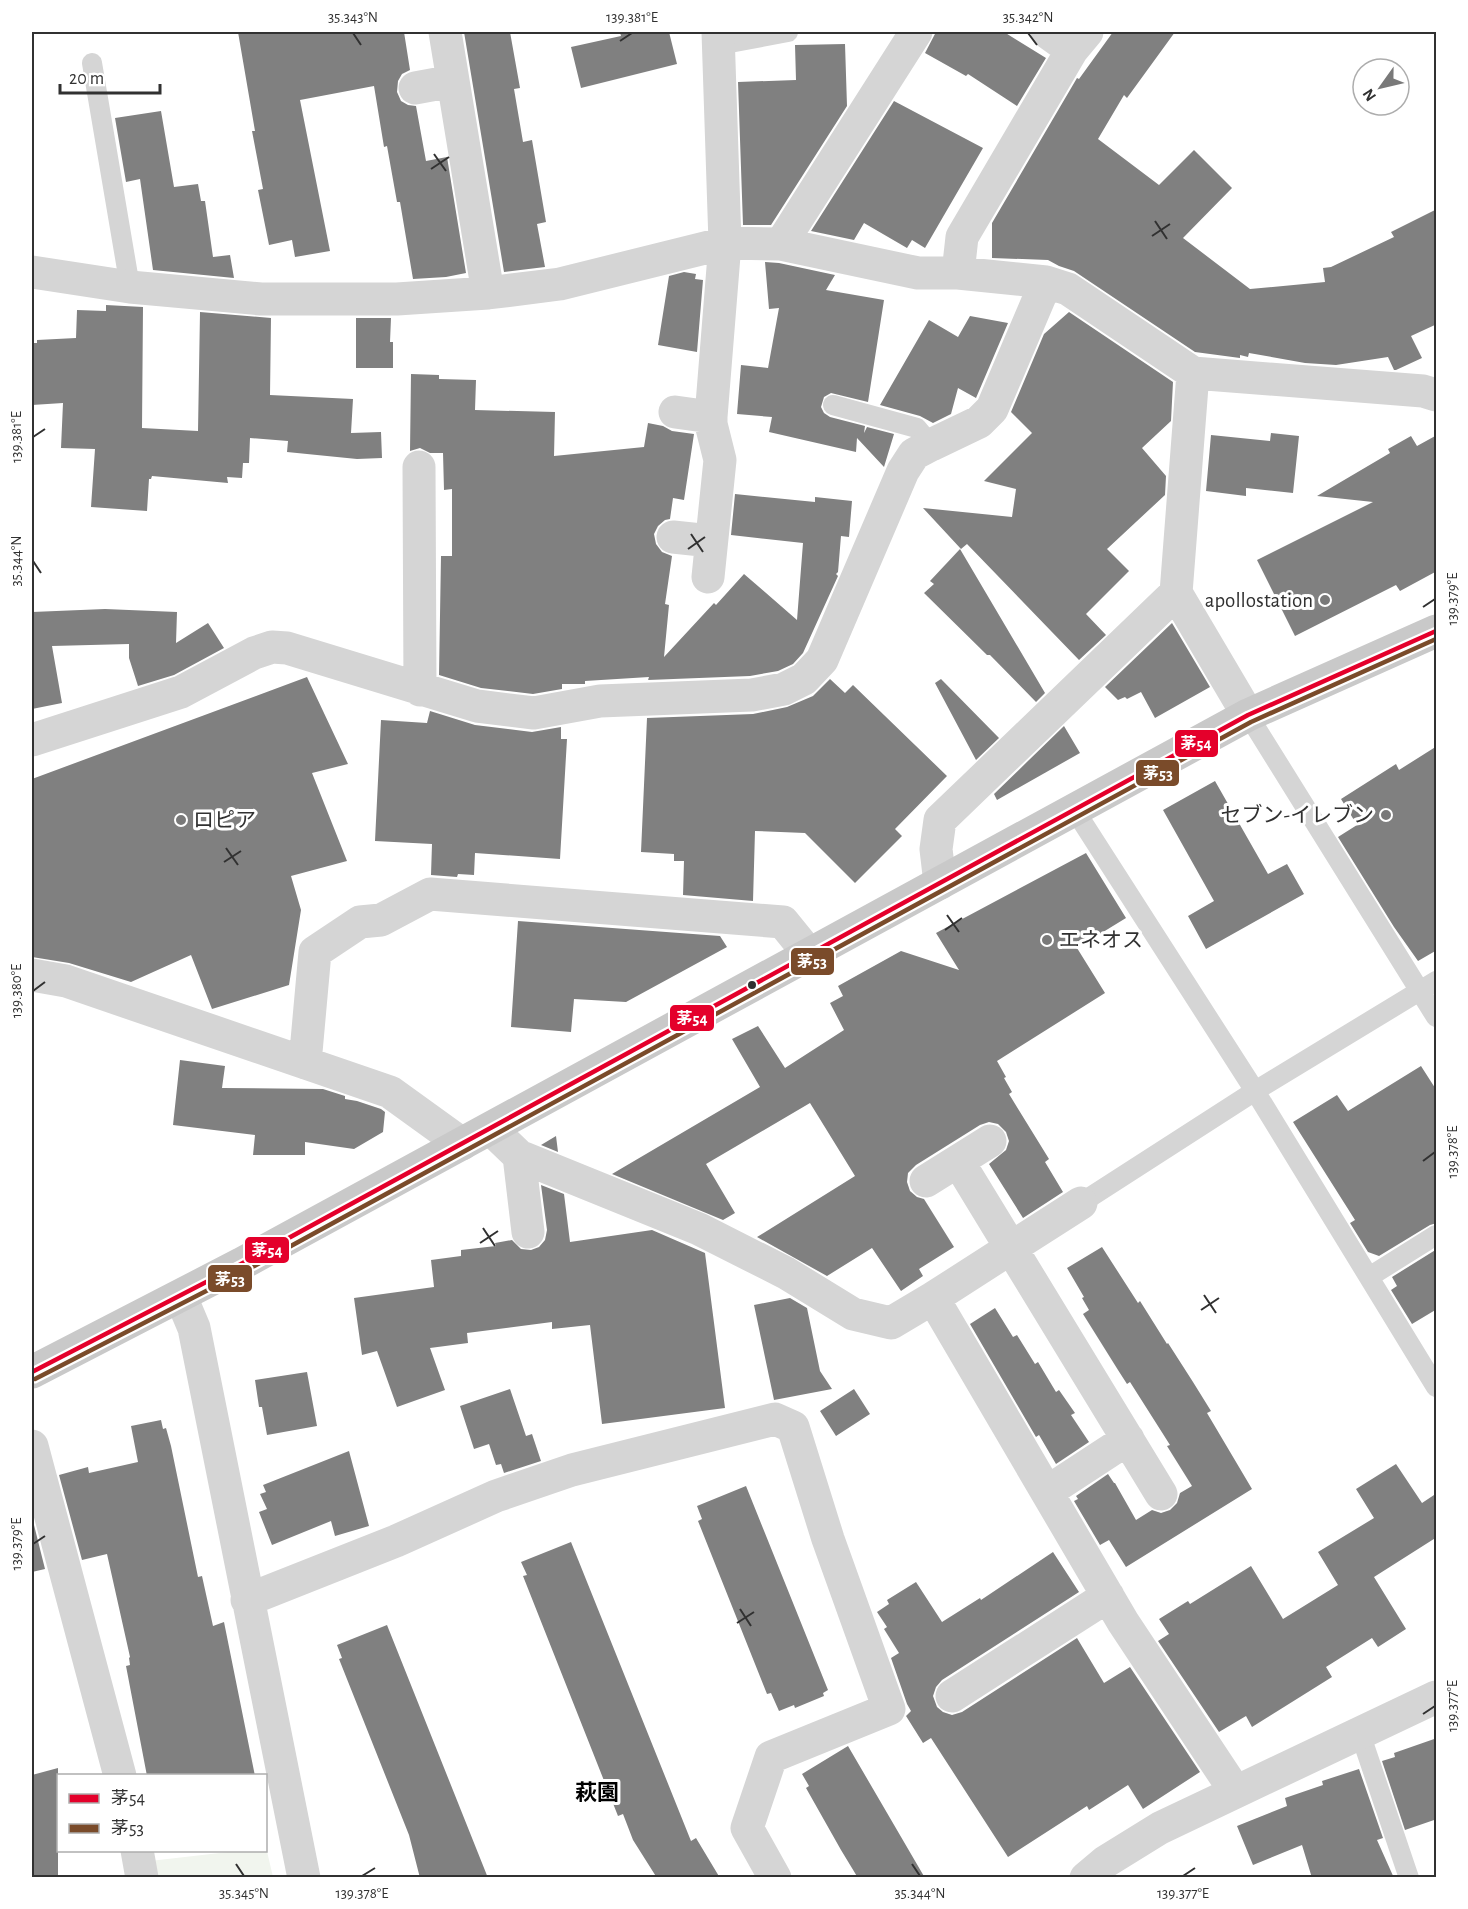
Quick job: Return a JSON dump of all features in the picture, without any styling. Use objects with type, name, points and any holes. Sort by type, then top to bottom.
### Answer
[{"type":"main road","points":[[32,1372],[180,1297],[1248,716],[1437,631]]},
{"type":"street","points":[[445,32],[488,293]]},
{"type":"street","points":[[781,244],[916,32]]},
{"type":"street","points":[[708,577],[720,460],[711,417],[725,243],[718,38]]},
{"type":"street","points":[[958,273],[962,237],[1069,38]]},
{"type":"street","points":[[415,88],[453,81]]},
{"type":"street","points":[[32,272],[130,287],[261,299],[397,299],[488,293],[560,284],[725,243],[781,244],[918,273],[958,273],[1046,282],[1068,289],[1193,373],[1432,387]]},
{"type":"street","points":[[32,740],[181,692],[254,653],[272,646],[287,648],[477,706],[534,713],[600,701],[752,695],[784,689],[804,679],[822,660],[903,471],[915,454],[979,422],[992,409],[1046,282]]},
{"type":"street","points":[[1193,373],[1176,593],[1248,716]]},
{"type":"street","points":[[675,412],[711,417]]},
{"type":"street","points":[[419,467],[420,690]]},
{"type":"street","points":[[673,537],[711,541]]},
{"type":"street","points":[[940,883],[936,849],[940,820],[1176,593]]},
{"type":"street","points":[[305,1063],[315,952],[360,922],[381,920],[430,894],[783,922],[809,954]]},
{"type":"street","points":[[32,975],[66,981],[390,1092],[462,1144]]},
{"type":"street","points":[[491,1129],[519,1156],[699,1229],[786,1273],[853,1314],[891,1323],[1081,1203]]},
{"type":"street","points":[[926,1181],[990,1141]]},
{"type":"street","points":[[519,1156],[528,1232]]},
{"type":"street","points":[[958,1161],[1161,1494]]},
{"type":"street","points":[[180,1297],[194,1328],[304,1878]]},
{"type":"street","points":[[933,1298],[1123,1622],[1234,1791]]},
{"type":"street","points":[[247,1600],[396,1541],[496,1496],[572,1470],[775,1419],[793,1427],[828,1539],[889,1709],[771,1757],[747,1828],[775,1878]]},
{"type":"street","points":[[1047,1492],[1128,1439]]},
{"type":"street","points":[[32,1446],[119,1774]]},
{"type":"street","points":[[952,1696],[1108,1596]]},
{"type":"street","points":[[1086,1878],[1105,1862],[1160,1828],[1234,1791],[1437,1697]]},
{"type":"street","points":[[137,1852],[142,1878]]},
{"type":"lane","points":[[718,38],[788,32]]},
{"type":"lane","points":[[92,63],[130,287]]},
{"type":"lane","points":[[833,405],[917,428],[931,444]]},
{"type":"lane","points":[[1248,716],[1429,986],[1437,1017]]},
{"type":"lane","points":[[1074,809],[1255,1091],[1437,1387]]},
{"type":"lane","points":[[1081,1203],[1255,1091],[1429,986]]},
{"type":"lane","points":[[1369,1277],[1437,1235]]},
{"type":"lane","points":[[1360,1733],[1409,1878]]},
{"type":"shaded area","points":[[267,1851],[273,1877],[153,1877],[150,1861],[228,1852]]},
{"type":"building","points":[[238,32],[404,32],[410,70],[402,74],[398,81],[397,92],[401,101],[416,106],[426,161],[447,157],[466,273],[413,279],[400,202],[397,202],[387,146],[384,147],[374,86],[300,100],[330,251],[295,257],[292,240],[269,245],[258,190],[263,189]]},
{"type":"building","points":[[464,32],[510,32],[520,88],[514,89],[523,142],[532,140],[546,222],[537,224],[545,267],[504,272]]},
{"type":"building","points":[[620,32],[669,32],[677,64],[581,88],[571,47],[621,36]]},
{"type":"building","points":[[936,32],[1004,32],[1046,58],[1017,106],[968,74],[966,76],[925,53]]},
{"type":"building","points":[[1113,32],[1175,32],[1127,98],[1124,95],[1098,139],[1159,185],[1194,150],[1232,188],[1183,238],[1250,289],[1325,282],[1323,268],[1331,267],[1394,237],[1391,232],[1437,209],[1437,324],[1411,336],[1422,358],[1394,370],[1388,357],[1336,365],[1305,363],[1249,353],[1248,357],[1240,355],[1240,358],[1195,352],[1074,271],[1048,260],[992,258],[992,223],[1077,78],[1079,79]]},
{"type":"building","points":[[845,44],[847,106],[771,225],[743,225],[738,82],[796,80],[795,45]]},
{"type":"building","points":[[894,101],[983,148],[925,248],[912,240],[907,248],[864,223],[854,240],[811,231]]},
{"type":"building","points":[[161,111],[174,187],[198,184],[201,201],[205,201],[213,257],[230,255],[234,278],[153,270],[140,179],[126,182],[115,118]]},
{"type":"building","points":[[765,262],[835,275],[826,290],[884,300],[868,402],[831,393],[824,397],[821,407],[830,417],[865,426],[864,433],[867,427],[894,434],[884,467],[857,438],[856,452],[769,432],[772,417],[737,414],[741,365],[768,368],[779,308],[769,309]]},
{"type":"building","points":[[684,272],[696,274],[695,279],[703,280],[697,352],[658,345],[669,276]]},
{"type":"building","points":[[106,305],[143,307],[142,428],[198,431],[200,312],[271,318],[270,395],[353,399],[351,433],[381,432],[382,458],[357,459],[287,452],[288,441],[250,438],[249,463],[243,463],[242,478],[227,477],[228,483],[152,476],[149,479],[147,511],[91,507],[95,449],[61,448],[63,403],[32,405],[32,343],[37,343],[37,340],[76,338],[77,310],[106,311]]},
{"type":"building","points":[[1069,312],[1173,382],[1171,421],[1142,448],[1166,476],[1165,495],[1107,549],[1129,571],[1086,614],[1106,635],[1079,660],[967,544],[961,549],[923,508],[1012,517],[1016,489],[984,481],[1032,433],[1011,412],[1044,334]]},
{"type":"building","points":[[970,316],[1008,323],[976,398],[958,388],[951,414],[933,423],[920,416],[880,405],[929,320],[958,337]]},
{"type":"building","points":[[356,318],[391,318],[390,342],[393,342],[393,368],[356,368]]},
{"type":"building","points":[[411,374],[439,375],[439,379],[476,380],[475,410],[555,412],[554,456],[644,447],[648,423],[663,426],[672,431],[694,434],[684,500],[673,498],[670,519],[658,526],[654,534],[656,544],[662,552],[672,556],[665,604],[669,605],[664,657],[744,574],[797,620],[803,543],[731,535],[735,494],[815,502],[815,497],[852,501],[849,537],[841,536],[836,574],[838,576],[803,653],[793,664],[778,671],[750,676],[648,680],[649,677],[585,681],[585,684],[562,684],[562,689],[533,694],[481,688],[439,675],[441,556],[452,556],[452,489],[444,490],[443,453],[430,453],[420,448],[410,451]]},
{"type":"building","points":[[1271,433],[1299,436],[1293,493],[1246,488],[1246,496],[1206,491],[1211,435],[1270,441]]},
{"type":"building","points":[[1437,435],[1437,571],[1400,591],[1396,585],[1295,636],[1257,560],[1373,502],[1317,496],[1390,453],[1388,449],[1411,436],[1417,446]]},
{"type":"building","points":[[960,549],[1045,693],[1036,702],[924,593],[934,584],[930,581]]},
{"type":"building","points":[[105,609],[177,612],[176,643],[208,623],[224,648],[174,675],[138,686],[129,658],[129,644],[52,646],[62,703],[32,709],[32,612]]},
{"type":"building","points":[[1172,623],[1210,687],[1155,718],[1141,692],[1127,699],[1125,697],[1118,700],[1105,687]]},
{"type":"building","name":"ロピア","points":[[307,677],[348,764],[312,773],[347,861],[291,876],[301,910],[289,985],[212,1009],[191,955],[131,982],[69,963],[32,957],[32,779]]},
{"type":"building","points":[[830,679],[845,693],[853,685],[947,776],[895,829],[902,836],[855,883],[805,833],[755,831],[753,901],[683,895],[684,861],[674,861],[674,854],[641,852],[647,718],[753,714],[787,707],[813,696]]},
{"type":"building","points":[[941,679],[999,738],[976,760],[935,683]]},
{"type":"building","points":[[430,711],[475,725],[532,732],[561,727],[561,739],[567,739],[560,859],[475,853],[474,875],[458,874],[457,877],[431,875],[432,844],[375,841],[381,720],[427,723]]},
{"type":"building","points":[[1064,726],[1080,753],[997,800],[994,794]]},
{"type":"building","points":[[1437,746],[1437,950],[1418,961],[1338,837],[1357,825],[1341,799],[1396,764],[1399,770]]},
{"type":"building","points":[[1215,781],[1268,874],[1287,864],[1304,894],[1206,949],[1188,916],[1214,901],[1163,810]]},
{"type":"building","points":[[1086,853],[1126,918],[1077,948],[1105,993],[997,1061],[1012,1092],[1009,1094],[1049,1159],[1045,1162],[1063,1192],[1023,1218],[989,1164],[1006,1150],[1009,1141],[1006,1132],[998,1124],[989,1122],[980,1125],[916,1165],[908,1173],[907,1182],[910,1191],[924,1199],[954,1247],[919,1269],[923,1276],[901,1291],[872,1248],[827,1276],[757,1237],[855,1176],[810,1103],[706,1164],[735,1213],[723,1220],[612,1174],[760,1087],[732,1039],[758,1026],[785,1068],[844,1030],[830,1003],[843,996],[838,986],[901,951],[959,970],[936,933]]},
{"type":"building","points":[[518,921],[720,936],[727,947],[626,1002],[574,999],[571,1032],[511,1027]]},
{"type":"building","points":[[180,1060],[225,1066],[222,1088],[323,1089],[345,1096],[345,1099],[357,1101],[385,1112],[383,1132],[354,1149],[305,1142],[305,1155],[253,1155],[255,1135],[173,1125]]},
{"type":"building","points":[[1421,1066],[1437,1091],[1437,1223],[1379,1256],[1368,1252],[1350,1223],[1355,1220],[1293,1122],[1337,1095],[1348,1111]]},
{"type":"building","points":[[556,1136],[558,1152],[541,1145]]},
{"type":"building","points":[[541,1185],[564,1194],[570,1242],[652,1230],[705,1253],[725,1408],[602,1424],[590,1325],[552,1329],[552,1322],[467,1333],[468,1343],[430,1348],[445,1390],[397,1407],[377,1351],[362,1355],[354,1298],[434,1287],[431,1260],[461,1256],[461,1250],[496,1246],[495,1243],[512,1240],[521,1249],[531,1250],[539,1247],[545,1240],[547,1230]]},
{"type":"building","points":[[1102,1247],[1138,1303],[1140,1301],[1168,1343],[1211,1411],[1207,1413],[1252,1489],[1126,1567],[1109,1540],[1100,1545],[1074,1501],[1078,1499],[1076,1496],[1108,1474],[1136,1520],[1152,1510],[1161,1513],[1170,1510],[1177,1503],[1180,1493],[1192,1486],[1167,1446],[1170,1445],[1130,1382],[1127,1384],[1083,1314],[1089,1310],[1067,1268]]},
{"type":"building","points":[[1437,1249],[1437,1309],[1412,1324],[1391,1290],[1397,1286],[1392,1277]]},
{"type":"building","points":[[790,1298],[807,1308],[820,1371],[832,1389],[774,1400],[754,1305]]},
{"type":"building","points":[[995,1308],[1013,1337],[1017,1335],[1035,1364],[1038,1362],[1056,1392],[1059,1390],[1075,1413],[1071,1415],[1089,1442],[1056,1464],[1039,1435],[1036,1437],[970,1324]]},
{"type":"building","points":[[307,1372],[317,1426],[267,1435],[262,1407],[259,1407],[255,1380]]},
{"type":"building","points":[[510,1389],[526,1436],[532,1434],[541,1461],[504,1473],[501,1464],[496,1465],[489,1444],[474,1449],[460,1406]]},
{"type":"building","points":[[854,1389],[870,1414],[836,1436],[820,1411]]},
{"type":"building","points":[[161,1420],[163,1429],[166,1428],[198,1577],[202,1576],[213,1626],[224,1622],[255,1774],[147,1774],[126,1666],[130,1665],[130,1657],[107,1554],[82,1560],[59,1475],[88,1467],[89,1473],[138,1462],[131,1426]]},
{"type":"building","points":[[349,1451],[369,1526],[335,1536],[331,1521],[272,1545],[259,1512],[267,1509],[260,1494],[266,1492],[263,1485]]},
{"type":"building","points":[[1396,1464],[1422,1503],[1437,1493],[1437,1537],[1374,1577],[1406,1629],[1378,1647],[1372,1638],[1326,1667],[1332,1677],[1252,1727],[1246,1716],[1219,1732],[1158,1641],[1169,1634],[1159,1619],[1188,1601],[1190,1604],[1251,1566],[1283,1619],[1338,1585],[1318,1552],[1374,1518],[1356,1489]]},
{"type":"building","points":[[746,1486],[828,1690],[823,1693],[824,1696],[795,1708],[794,1705],[779,1711],[771,1693],[767,1694],[698,1521],[702,1519],[697,1506]]},
{"type":"building","points":[[32,1517],[45,1569],[32,1572]]},
{"type":"building","points":[[571,1542],[691,1841],[696,1838],[720,1878],[657,1878],[633,1840],[623,1814],[618,1816],[523,1576],[527,1575],[521,1562]]},
{"type":"building","points":[[1053,1552],[1079,1592],[942,1680],[933,1696],[937,1707],[952,1715],[962,1712],[1077,1638],[1104,1683],[1130,1667],[1200,1772],[1143,1809],[1128,1785],[1089,1810],[1087,1806],[1008,1857],[931,1738],[923,1743],[906,1716],[911,1711],[891,1658],[899,1653],[884,1629],[887,1627],[877,1612],[889,1604],[887,1600],[916,1582],[942,1622],[980,1598],[981,1600]]},
{"type":"building","points":[[387,1625],[488,1878],[420,1878],[409,1835],[339,1659],[342,1658],[337,1645]]},
{"type":"building","points":[[1437,1738],[1437,1819],[1405,1830],[1382,1761],[1395,1757],[1394,1753]]},
{"type":"building","points":[[848,1746],[925,1878],[858,1878],[841,1850],[806,1788],[809,1786],[802,1774]]},
{"type":"building","points":[[58,1768],[58,1878],[32,1878],[32,1775]]},
{"type":"building","points":[[1359,1769],[1383,1838],[1377,1840],[1394,1878],[1312,1878],[1302,1845],[1253,1865],[1237,1826],[1287,1806],[1285,1798],[1323,1785],[1322,1781]]},
{"type":"transit line","name":"茅54","points":[[32,1372],[241,1264],[1248,715],[1436,631]]},
{"type":"transit line","name":"茅53","points":[[35,1379],[245,1271],[1251,722],[1436,639]]},
{"type":"place","name":"apollostation","points":[[1325,600]]},
{"type":"place","name":"セブン-イレブン","points":[[1386,815]]},
{"type":"place","name":"ロピア","points":[[181,820]]},
{"type":"place","name":"エネオス","points":[[1047,940]]},
{"type":"district","name":"萩園","points":[[597,1793]]}]
